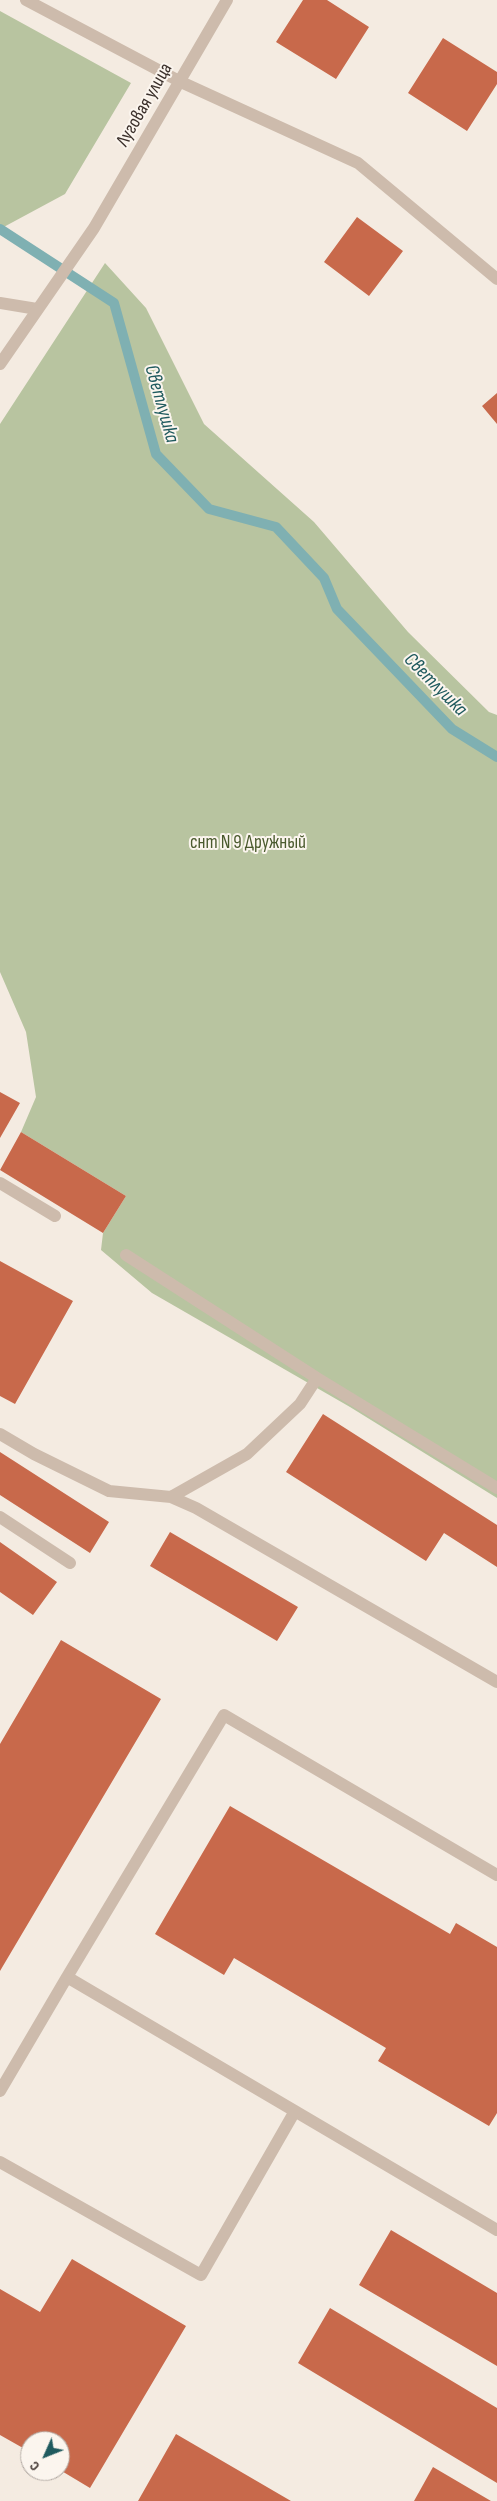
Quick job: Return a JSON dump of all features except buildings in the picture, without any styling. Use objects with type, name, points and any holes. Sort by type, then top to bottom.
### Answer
[{"type":"street","points":[[26,0],[181,82],[358,163],[497,280]]},
{"type":"street","name":"Луговая улица","points":[[37,309],[94,228],[228,0]]},
{"type":"street","points":[[0,303],[37,309],[0,364]]},
{"type":"street","points":[[0,1184],[56,1216]]},
{"type":"street","points":[[126,1255],[317,1378],[497,1488]]},
{"type":"street","points":[[171,1498],[247,1454],[300,1404],[317,1378]]},
{"type":"street","points":[[0,1434],[34,1454],[110,1491],[171,1498],[196,1508],[497,1682]]},
{"type":"street","points":[[0,1517],[70,1563]]},
{"type":"street","points":[[0,2091],[224,1715],[497,1875]]},
{"type":"street","points":[[67,1977],[497,2230]]},
{"type":"street","points":[[0,2162],[201,2275],[295,2111]]},
{"type":"green space","points":[[0,11],[131,83],[65,194],[0,229]]},
{"type":"green space","name":"снт N 9 Дружный","points":[[105,263],[146,308],[204,424],[314,522],[408,632],[489,712],[497,715],[497,1498],[350,1407],[152,1293],[101,1250],[103,1233],[126,1196],[21,1132],[36,1097],[26,1032],[0,972],[0,424]]},
{"type":"waterway","name":"Светлушка","points":[[0,229],[114,303],[156,454],[209,509],[276,527],[324,578],[337,609],[452,729],[497,757]]}]
